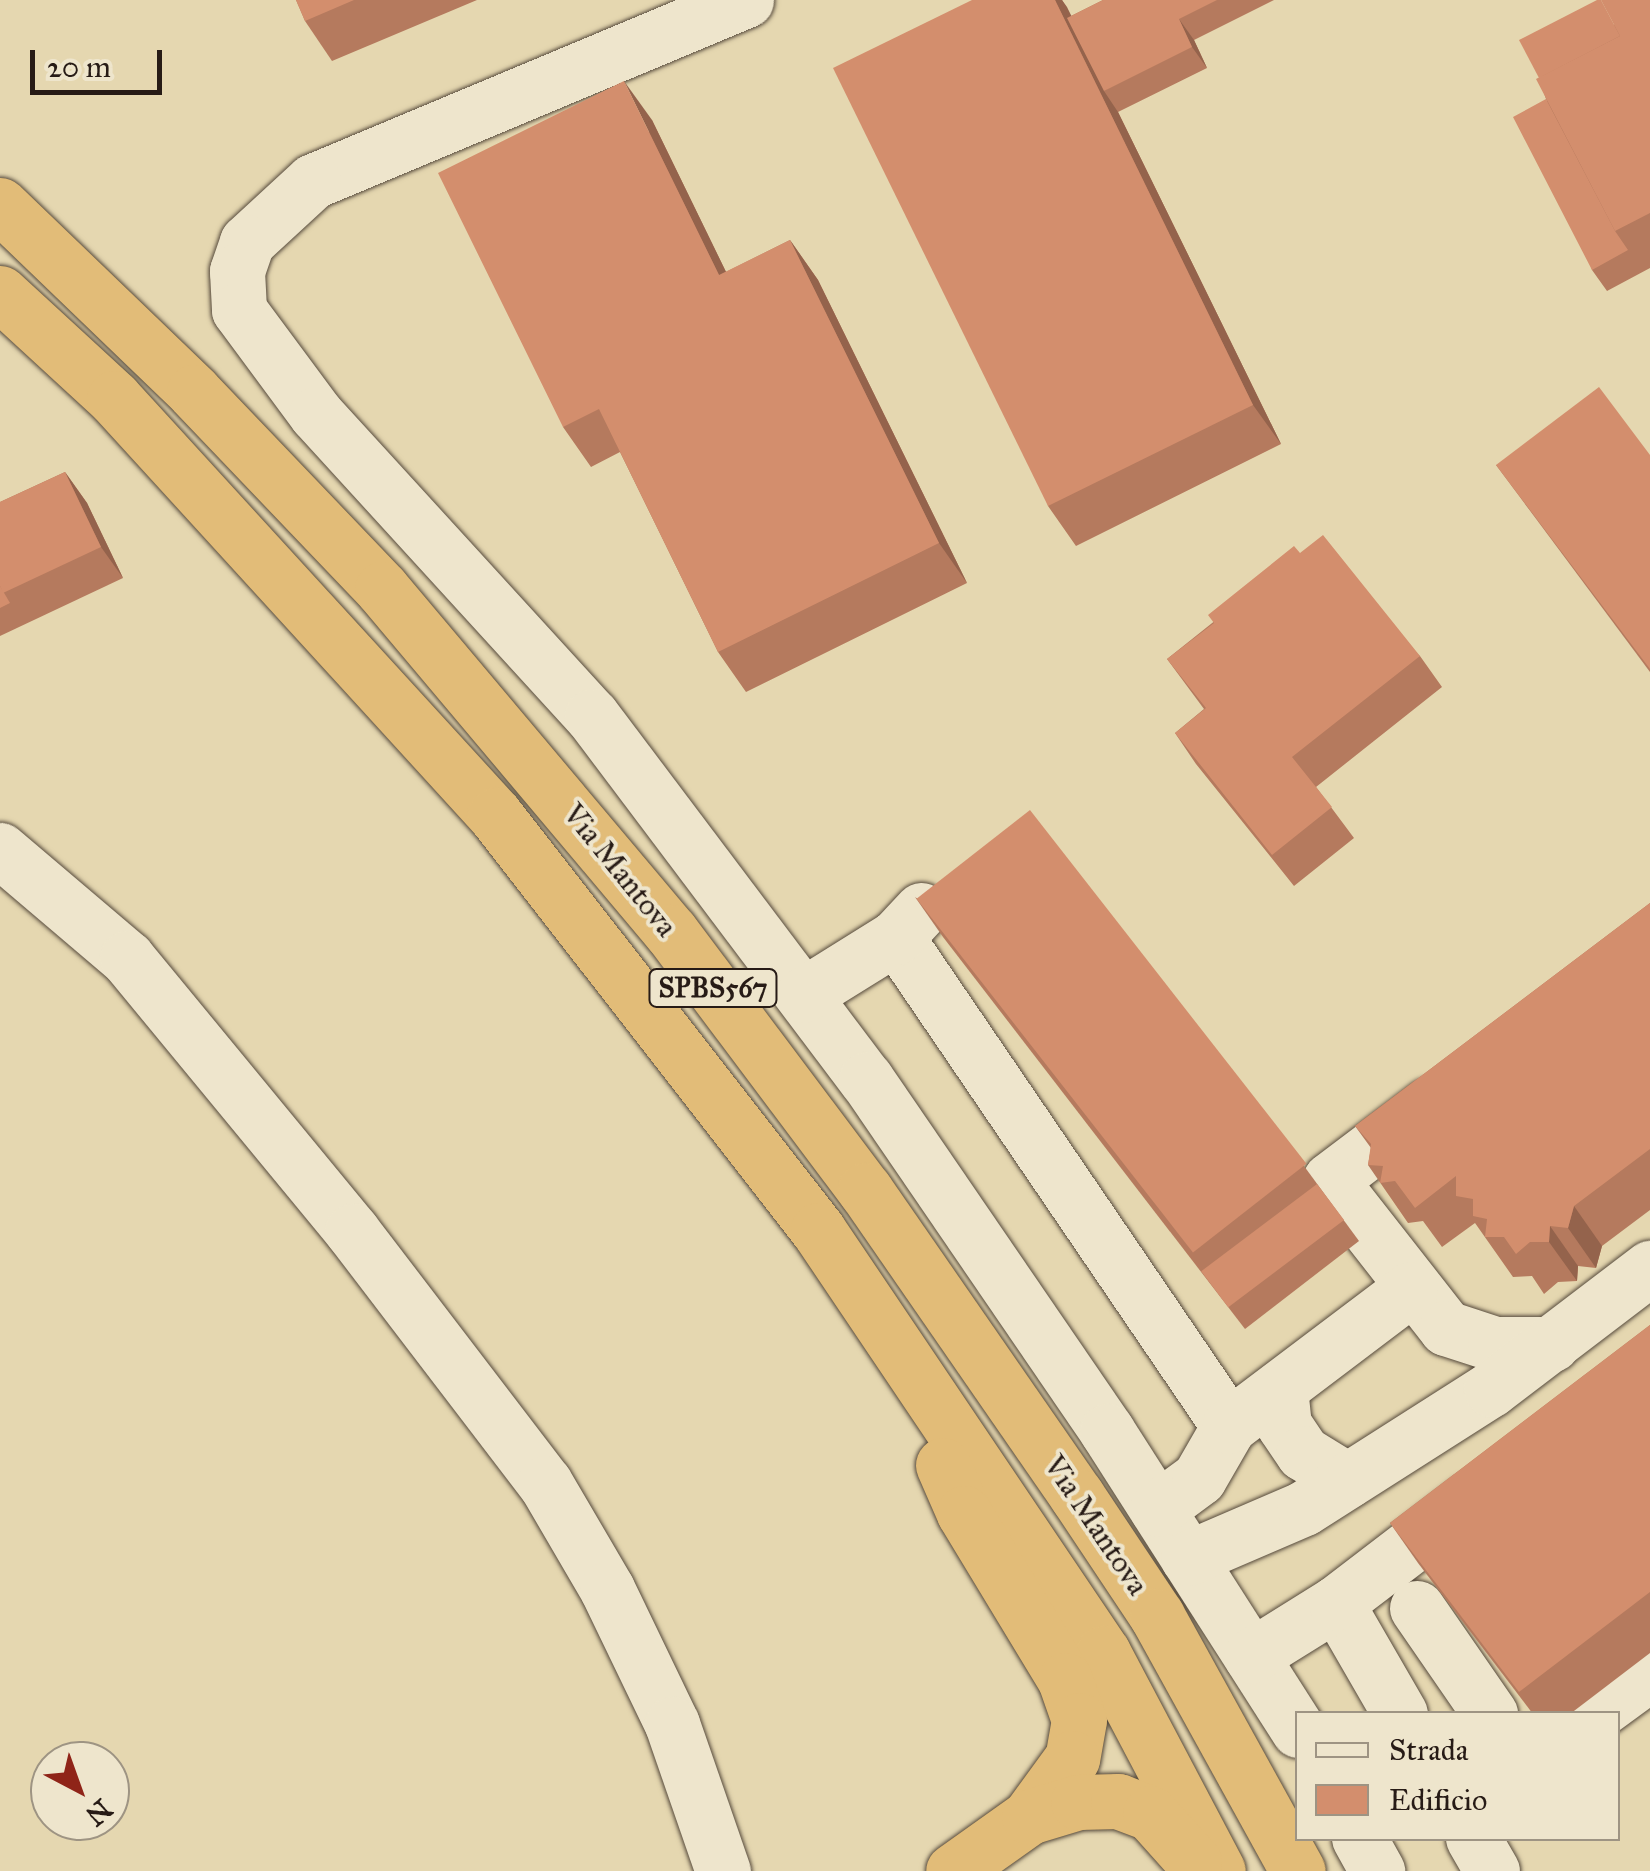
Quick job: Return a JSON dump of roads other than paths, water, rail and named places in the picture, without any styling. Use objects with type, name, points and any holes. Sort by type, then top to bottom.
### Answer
[{"type":"highway","name":"Via Mantova","points":[[0,204],[194,392],[382,589],[670,932],[865,1190],[1078,1496],[1185,1664],[1298,1871]]},
{"type":"highway","name":"SPBS567","points":[[0,293],[114,398],[496,816],[818,1230],[1104,1653],[1218,1871]]},
{"type":"highway","points":[[882,1325],[964,1513],[1066,1680],[1079,1720],[1072,1758],[1028,1817],[954,1871]]},
{"type":"highway","points":[[1028,1817],[1078,1802],[1118,1801],[1150,1813],[1201,1871]]},
{"type":"street","points":[[746,0],[313,181],[248,242],[237,271],[238,310],[316,414],[592,716],[802,995],[1157,1509],[1295,1725]]},
{"type":"street","points":[[0,850],[127,958],[340,1215],[545,1483],[607,1589],[672,1724],[723,1871]]},
{"type":"street","points":[[802,995],[896,938],[958,878]]},
{"type":"street","points":[[896,938],[1229,1426]]},
{"type":"street","points":[[1459,1408],[1428,1309],[1330,1180],[1467,1076]]},
{"type":"street","points":[[1188,1558],[1304,1508],[1552,1344],[1650,1268]]},
{"type":"street","points":[[1157,1509],[1200,1478],[1229,1426],[1280,1388],[1428,1309]]},
{"type":"street","points":[[1428,1309],[1495,1344],[1552,1344]]},
{"type":"street","points":[[1280,1388],[1284,1425],[1303,1453],[1347,1480]]},
{"type":"street","points":[[1251,1656],[1336,1603],[1509,1470]]},
{"type":"street","points":[[1336,1603],[1398,1711]]},
{"type":"street","points":[[1418,1608],[1488,1711]]},
{"type":"street","points":[[1598,1711],[1650,1673]]},
{"type":"street","points":[[1361,1841],[1377,1871]]},
{"type":"street","points":[[1475,1841],[1492,1871]]}]
